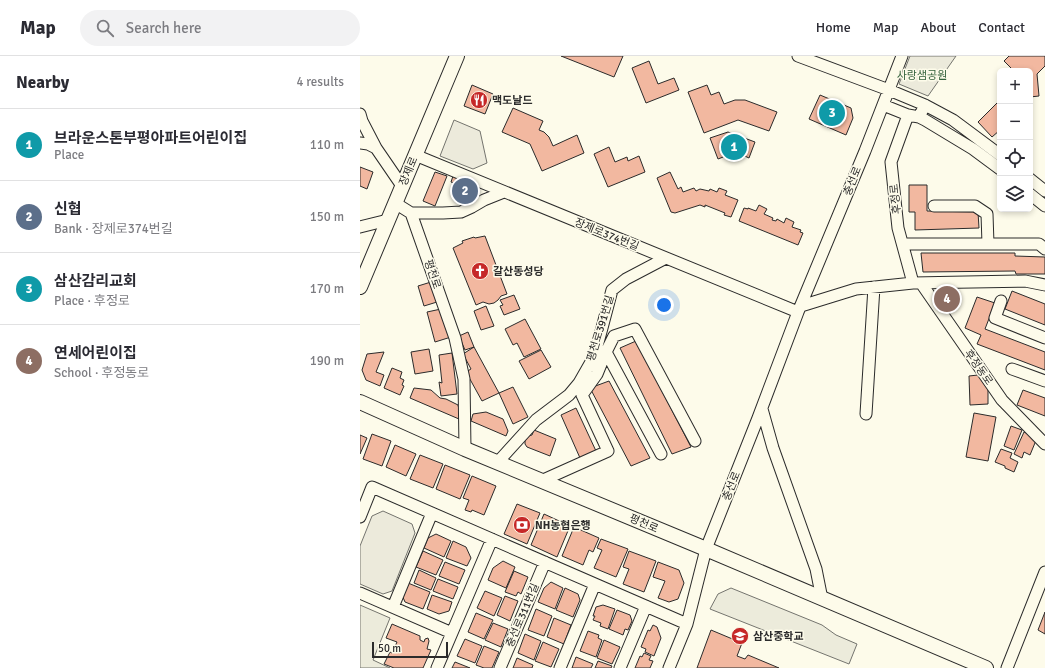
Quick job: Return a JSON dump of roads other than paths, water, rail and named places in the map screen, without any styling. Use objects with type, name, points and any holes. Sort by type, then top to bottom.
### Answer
[{"type":"main road","name":"장제로","points":[[360,286],[457,56]]},
{"type":"main road","name":"평천로","points":[[360,402],[497,463],[706,549],[986,668]]},
{"type":"street","points":[[798,56],[925,105],[953,120],[997,153]]},
{"type":"street","name":"충선로","points":[[669,668],[687,624],[706,549],[800,309],[902,56]]},
{"type":"street","points":[[883,105],[925,120],[973,149],[997,167]]},
{"type":"street","name":"후정로","points":[[917,283],[898,228],[891,162],[914,116],[925,105]]},
{"type":"street","points":[[360,114],[376,148],[402,186]]},
{"type":"street","points":[[360,143],[368,144],[376,148]]},
{"type":"street","name":"장제로374번길","points":[[415,155],[666,258],[800,309]]},
{"type":"street","points":[[1033,181],[1045,191]]},
{"type":"street","points":[[395,203],[411,213],[461,212],[504,192]]},
{"type":"street","points":[[1033,196],[1045,206]]},
{"type":"street","points":[[934,206],[975,206],[987,214],[988,244]]},
{"type":"street","name":"평천로","points":[[411,213],[455,338],[464,379],[465,449]]},
{"type":"street","points":[[360,227],[388,220]]},
{"type":"street","points":[[903,244],[1039,244],[1045,249]]},
{"type":"street","name":"평천로391번길","points":[[497,463],[536,420],[569,394],[579,383],[591,362],[597,346],[612,290],[626,279],[666,258]]},
{"type":"street","points":[[800,309],[856,288],[917,283],[1025,281],[1045,284]]},
{"type":"street","name":"후정동로","points":[[917,283],[1002,400],[1045,444]]},
{"type":"street","points":[[866,414],[874,287]]},
{"type":"street","points":[[1001,301],[995,318],[1045,338]]},
{"type":"street","points":[[541,481],[608,451],[582,395],[597,374],[614,336],[635,329],[695,441]]},
{"type":"street","points":[[606,352],[661,454]]},
{"type":"street","points":[[1012,369],[1045,381]]},
{"type":"street","points":[[762,409],[773,448],[816,569],[822,598]]},
{"type":"street","points":[[360,517],[372,487],[687,624]]},
{"type":"street","points":[[393,607],[432,513]]},
{"type":"street","points":[[437,668],[492,539]]},
{"type":"street","name":"충선로311번길","points":[[500,668],[545,562]]},
{"type":"street","points":[[1007,668],[1045,572]]},
{"type":"street","points":[[560,668],[595,584]]},
{"type":"street","points":[[360,593],[452,633]]},
{"type":"street","points":[[620,668],[646,606]]},
{"type":"place","name":"맥도날드","points":[[479,100]]},
{"type":"place","name":"삼산감리교회","points":[[832,113]]},
{"type":"place","name":"브라운스톤부평아파트어린이집","points":[[734,147]]},
{"type":"place","name":"신협","points":[[465,191]]},
{"type":"place","name":"갈산동성당","points":[[480,271]]},
{"type":"place","name":"연세어린이집","points":[[947,299]]},
{"type":"place","name":"NH농협은행","points":[[522,525]]},
{"type":"place","name":"삼산중학교","points":[[740,636]]},
{"type":"park label","name":"사랑샘공원","points":[[922,75]]}]
